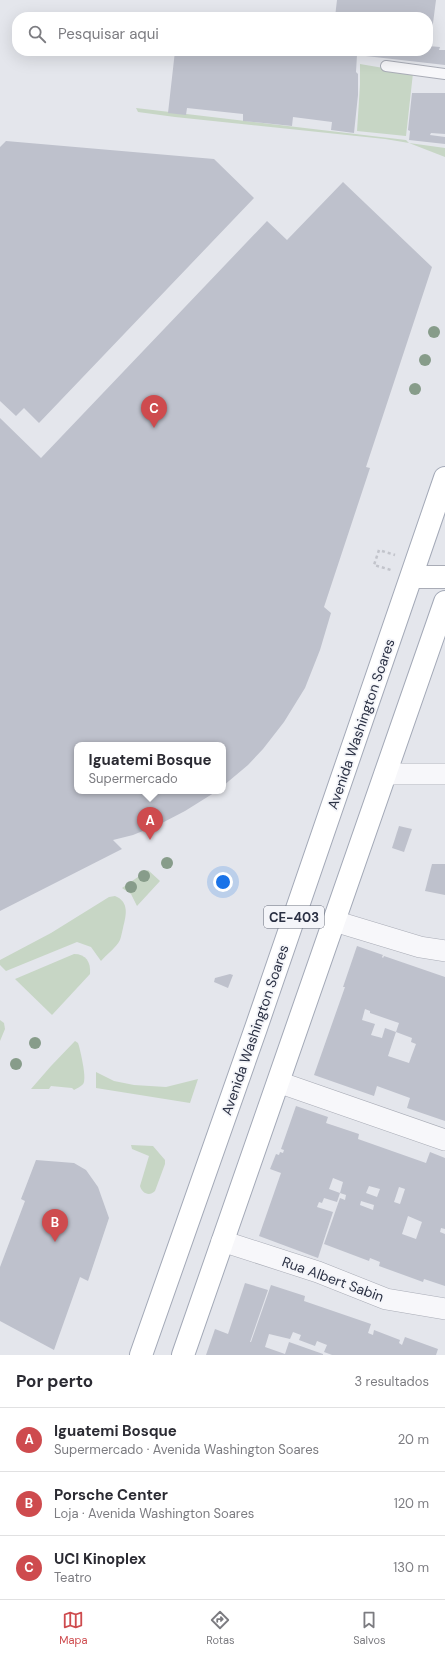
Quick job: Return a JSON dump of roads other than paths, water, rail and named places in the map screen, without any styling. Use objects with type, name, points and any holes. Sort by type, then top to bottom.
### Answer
[{"type":"main road","name":"Avenida Washington Soares","points":[[141,1355],[403,574],[445,478]]},
{"type":"main road","points":[[403,574],[445,577]]},
{"type":"main road","name":"CE-403","points":[[183,1355],[385,774],[443,612]]},
{"type":"street","points":[[385,774],[445,774]]},
{"type":"street","points":[[334,921],[420,947],[445,951]]},
{"type":"street","points":[[278,1082],[445,1140]]},
{"type":"street","name":"Rua Albert Sabin","points":[[222,1241],[318,1272],[386,1299],[445,1310]]},
{"type":"lane","points":[[386,66],[445,74]]},
{"type":"place","name":"UCI Kinoplex","points":[[154,428]]},
{"type":"place","name":"Iguatemi Bosque","points":[[150,840]]},
{"type":"place","name":"Porsche Center","points":[[55,1242]]}]
